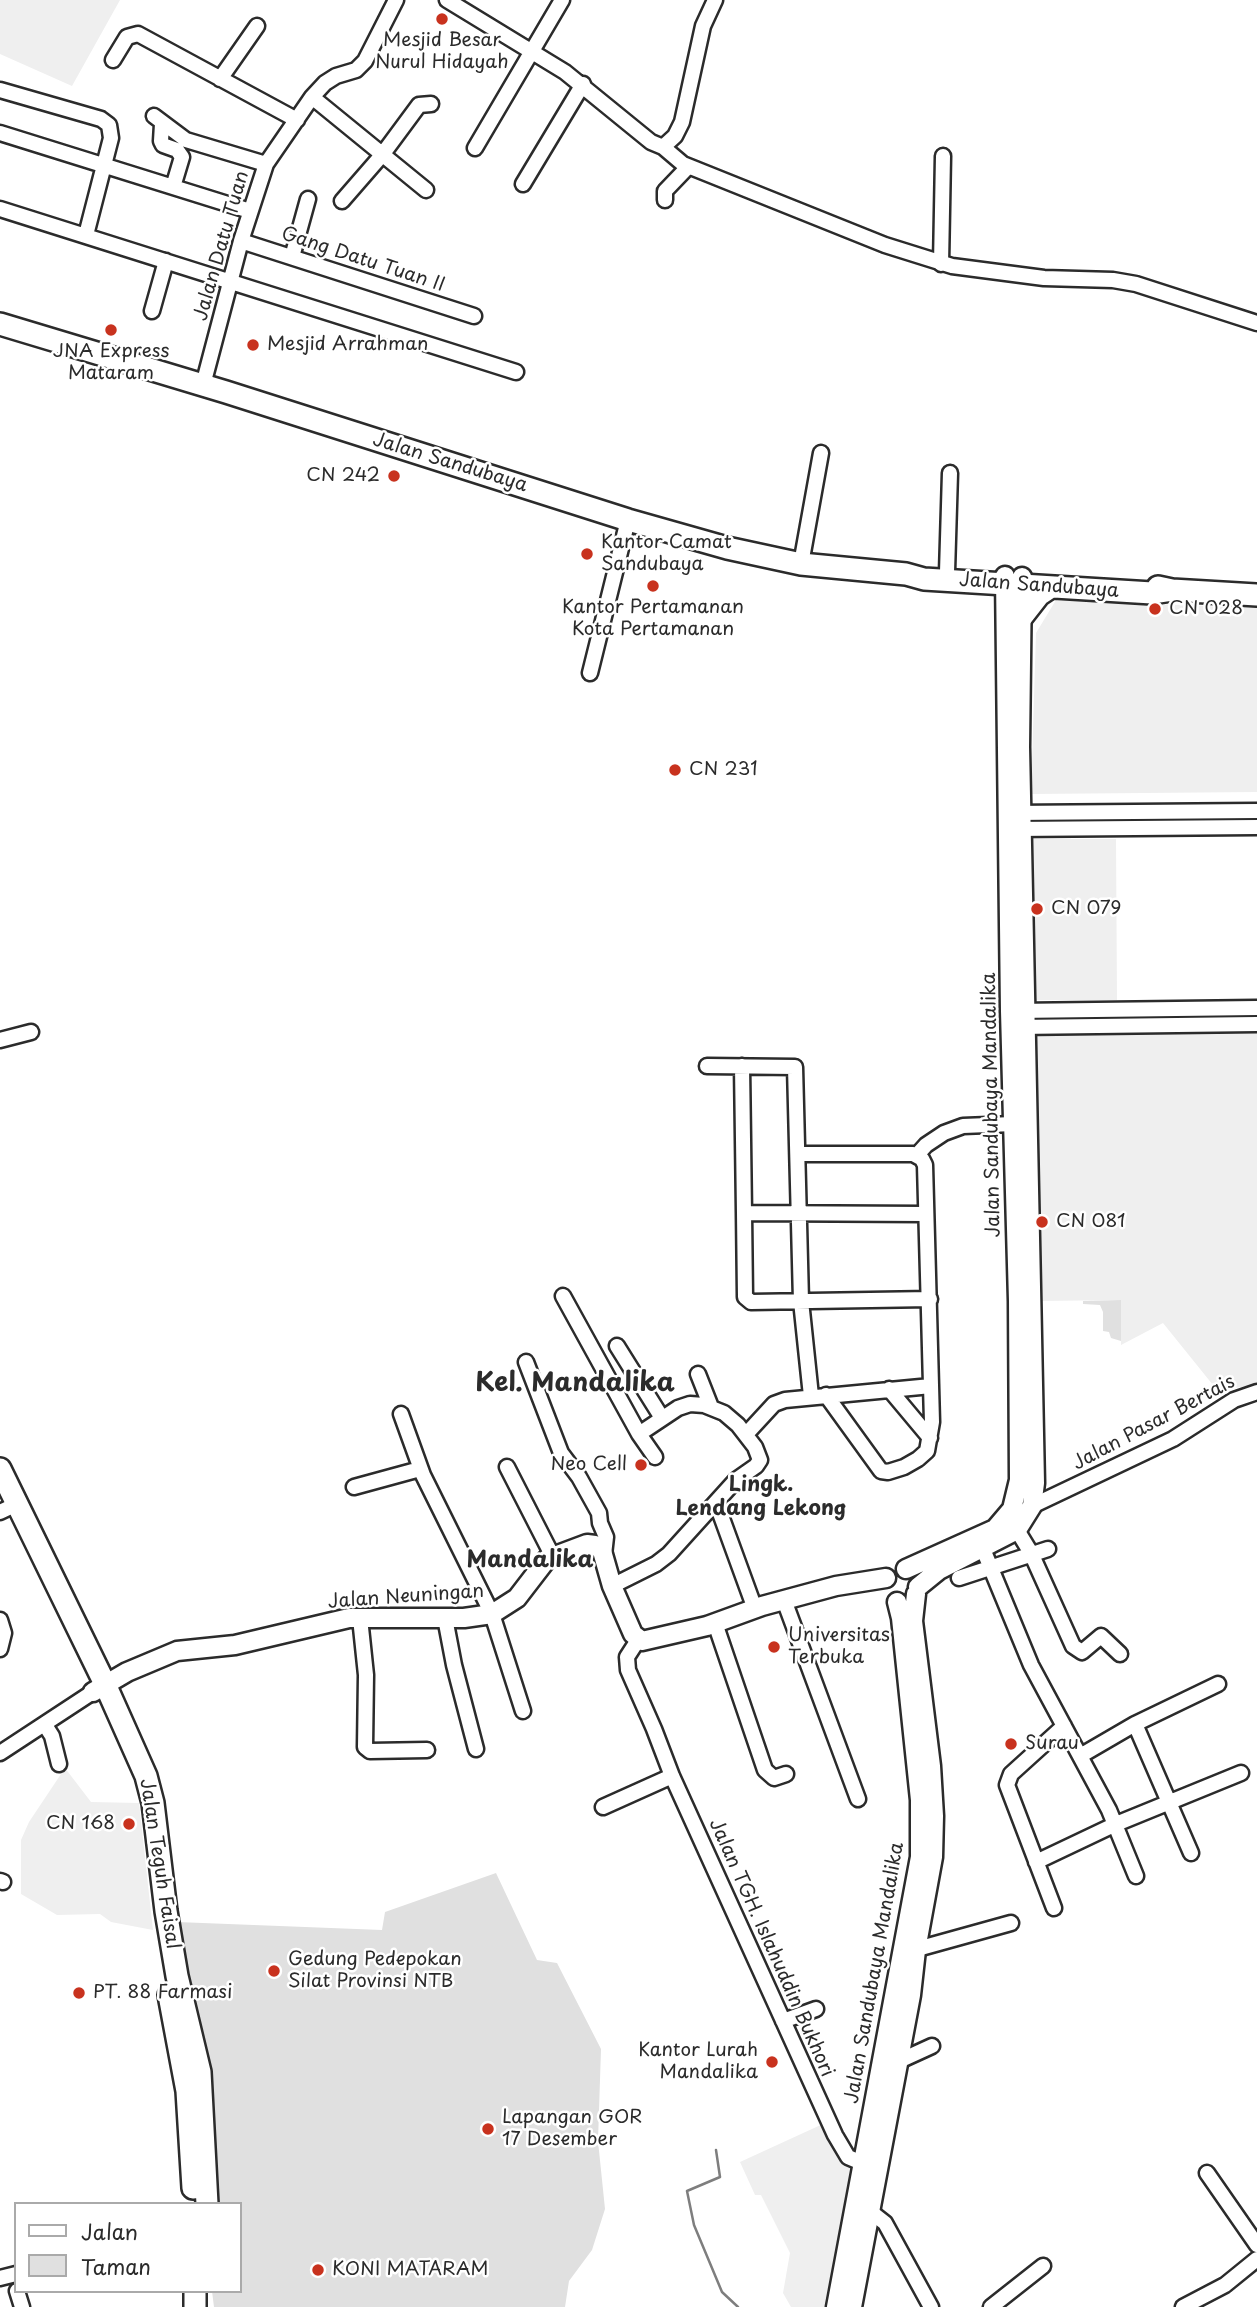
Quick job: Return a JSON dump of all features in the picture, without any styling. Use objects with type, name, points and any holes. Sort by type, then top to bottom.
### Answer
[{"type":"highway","name":"Jalan Sandubaya","points":[[0,324],[203,385],[628,520],[727,548],[801,564],[906,574],[924,579],[1151,585],[1172,590],[1257,595]]},
{"type":"highway","name":"Jalan Sandubaya","points":[[906,574],[947,572],[1051,587],[1152,593],[1172,590]]},
{"type":"highway","points":[[1021,618],[1034,601],[1051,587]]},
{"type":"highway","name":"Jalan Teguh Faisal","points":[[0,1469],[6,1506],[35,1556],[99,1688],[136,1749],[153,1803],[172,1944],[200,2072],[193,2202]]},
{"type":"highway","name":"Jalan Teguh Faisal","points":[[197,2135],[207,2202]]},
{"type":"main road","points":[[1013,580],[1021,618],[1014,821]]},
{"type":"main road","name":"Jalan Sandubaya Mandalika","points":[[906,1569],[986,1534],[1008,1516],[1016,1501],[1027,1422],[1025,1290],[1013,1124],[1018,1019],[1013,580]]},
{"type":"main road","points":[[1018,1019],[1025,1290]]},
{"type":"main road","points":[[886,1578],[885,1592],[897,1602],[911,1600],[917,1590],[939,1570],[1017,1530],[1032,1506],[1035,1483],[1027,1422]]},
{"type":"main road","points":[[552,1555],[591,1544],[598,1546],[604,1555],[612,1586],[633,1634],[638,1640],[646,1641],[836,1586],[886,1578],[898,1569],[913,1573],[917,1590],[913,1621],[927,1726],[934,1816],[933,1857],[909,1951],[911,1994],[867,2184],[871,2212],[852,2307]]},
{"type":"main road","name":"Jalan Neuningan","points":[[99,1688],[177,1651],[224,1647],[327,1622],[360,1618],[472,1618],[492,1614],[517,1598],[540,1564],[552,1555]]},
{"type":"main road","name":"Jalan Sandubaya Mandalika","points":[[836,2307],[867,2184],[862,2163],[909,1951],[916,1885],[921,1824],[901,1618],[897,1602]]},
{"type":"street","name":"Jalan Datu Tuan","points":[[203,385],[240,241],[266,164],[312,97],[331,79],[353,72],[363,64],[396,0]]},
{"type":"street","points":[[447,0],[583,84],[648,140],[663,147],[688,167],[885,245],[941,264],[1044,278],[1129,283],[1257,323]]},
{"type":"street","points":[[475,148],[562,0]]},
{"type":"street","points":[[663,147],[675,136],[682,122],[703,26],[714,3]]},
{"type":"street","points":[[220,79],[257,26]]},
{"type":"street","points":[[113,60],[127,37],[136,34],[297,120]]},
{"type":"street","points":[[523,184],[583,84]]},
{"type":"street","points":[[0,90],[108,123],[111,130],[105,164],[86,235]]},
{"type":"street","points":[[312,97],[426,190]]},
{"type":"street","points":[[342,201],[382,155],[419,105],[431,104]]},
{"type":"street","points":[[173,187],[182,157],[177,150],[163,145],[158,120],[186,140],[266,164]]},
{"type":"street","points":[[0,133],[250,212]]},
{"type":"street","points":[[941,264],[943,156]]},
{"type":"street","points":[[665,200],[665,191],[688,167]]},
{"type":"street","points":[[292,257],[308,199]]},
{"type":"street","points":[[0,209],[516,372]]},
{"type":"street","name":"Gang Datu Tuan II","points":[[240,241],[474,316]]},
{"type":"street","points":[[152,311],[166,261]]},
{"type":"street","points":[[801,564],[821,453]]},
{"type":"street","points":[[947,572],[950,474]]},
{"type":"street","points":[[590,673],[628,520]]},
{"type":"street","points":[[1014,821],[1257,811]]},
{"type":"street","points":[[1014,821],[1257,827]]},
{"type":"street","points":[[1018,1019],[1257,1008]]},
{"type":"street","points":[[1018,1019],[1257,1024]]},
{"type":"street","points":[[0,1040],[31,1032]]},
{"type":"street","points":[[707,1066],[795,1067],[801,1301],[818,1395],[881,1471],[896,1471],[918,1459],[927,1451],[930,1438],[930,1299],[925,1165],[917,1155]]},
{"type":"street","points":[[742,1066],[746,1299],[755,1303],[930,1299]]},
{"type":"street","points":[[798,1154],[917,1155],[944,1133],[963,1126],[1013,1124]]},
{"type":"street","points":[[744,1213],[925,1214]]},
{"type":"street","points":[[563,1296],[639,1434],[655,1457]]},
{"type":"street","points":[[617,1346],[662,1418]]},
{"type":"street","points":[[526,1362],[561,1453],[599,1513],[599,1522],[606,1537],[604,1555]]},
{"type":"street","points":[[698,1374],[711,1407]]},
{"type":"street","points":[[750,1430],[774,1404],[818,1395],[931,1386]]},
{"type":"street","points":[[890,1389],[930,1438]]},
{"type":"street","name":"Jalan Pasar Bertais","points":[[1032,1506],[1173,1439],[1234,1400],[1257,1392]]},
{"type":"street","points":[[612,1586],[663,1559],[740,1476],[756,1466],[760,1460],[755,1447],[738,1426],[724,1413],[711,1407],[697,1404],[684,1406],[639,1434]]},
{"type":"street","points":[[401,1414],[420,1469],[492,1614],[523,1711]]},
{"type":"street","points":[[508,1467],[552,1555]]},
{"type":"street","points":[[354,1487],[420,1469]]},
{"type":"street","points":[[716,1502],[755,1609]]},
{"type":"street","points":[[1017,1530],[1077,1651],[1082,1652],[1101,1636],[1120,1654]]},
{"type":"street","points":[[983,1549],[1031,1665],[1115,1824],[1136,1876]]},
{"type":"street","points":[[959,1578],[993,1572],[1033,1560],[1048,1549]]},
{"type":"street","points":[[784,1600],[858,1799]]},
{"type":"street","points":[[360,1618],[366,1675],[365,1747],[370,1751],[427,1750]]},
{"type":"street","points":[[445,1618],[476,1749]]},
{"type":"street","points":[[0,1620],[4,1633],[0,1649]]},
{"type":"street","points":[[715,1623],[765,1770],[774,1778],[786,1774]]},
{"type":"street","name":"Jalan TGH. Islahuddin Bukhori","points":[[638,1640],[627,1657],[628,1670],[672,1776],[839,2142],[848,2157],[862,2163]]},
{"type":"street","points":[[1080,1756],[1135,1724],[1218,1684]]},
{"type":"street","points":[[0,1754],[99,1688]]},
{"type":"street","points":[[1135,1724],[1191,1853]]},
{"type":"street","points":[[45,1725],[52,1736],[59,1764]]},
{"type":"street","points":[[1054,1908],[1007,1791],[1007,1782],[1013,1772],[1065,1726]]},
{"type":"street","points":[[1036,1862],[1115,1824],[1241,1773]]},
{"type":"street","points":[[603,1807],[672,1776]]},
{"type":"street","points":[[909,1951],[1011,1923]]},
{"type":"street","points":[[783,2021],[816,2009]]},
{"type":"street","points":[[897,2062],[932,2046]]},
{"type":"street","points":[[1206,2173],[1257,2245]]},
{"type":"street","points":[[871,2212],[885,2223],[931,2307]]},
{"type":"street","points":[[1187,2306],[1225,2285],[1257,2259]]},
{"type":"street","points":[[991,2307],[1043,2266]]},
{"type":"shaded area","points":[[0,0],[120,0],[72,86],[0,54]]},
{"type":"shaded area","points":[[1056,600],[1257,608],[1257,792],[1031,794],[1036,633]]},
{"type":"shaded area","points":[[1031,839],[1116,839],[1117,1000],[1031,1000]]},
{"type":"shaded area","points":[[1257,1030],[1257,1385],[1217,1390],[1163,1323],[1121,1345],[1121,1300],[1039,1301],[1035,1032]]},
{"type":"shaded area","points":[[65,1768],[91,1802],[139,1803],[153,1930],[111,1922],[100,1914],[57,1915],[21,1894],[21,1840],[29,1822]]},
{"type":"shaded area","points":[[825,2123],[854,2166],[824,2307],[791,2307],[783,2293],[790,2253],[761,2195],[755,2195],[740,2162]]},
{"type":"green space","points":[[1121,1300],[1121,1341],[1111,1338],[1109,1332],[1103,1331],[1103,1312],[1100,1305],[1083,1304],[1083,1301]]},
{"type":"green space","points":[[496,1873],[537,1960],[557,1963],[601,2049],[598,2141],[605,2209],[592,2250],[569,2281],[565,2307],[214,2307],[212,2293],[242,2293],[242,2202],[208,2202],[177,1922],[382,1930],[385,1912]]},
{"type":"waterway","points":[[716,2150],[720,2177],[687,2191],[694,2225],[722,2292],[738,2307]]},
{"type":"place","name":"Mesjid Besar Nurul Hidayah","points":[[442,19]]},
{"type":"place","name":"JNA Express Mataram","points":[[111,330]]},
{"type":"place","name":"Mesjid Arrahman","points":[[253,345]]},
{"type":"place","name":"CN 242","points":[[394,476]]},
{"type":"place","name":"Kantor Camat Sandubaya","points":[[587,554]]},
{"type":"place","name":"Kantor Pertamanan Kota Pertamanan","points":[[653,586]]},
{"type":"place","name":"CN 028","points":[[1155,609]]},
{"type":"place","name":"CN 231","points":[[675,770]]},
{"type":"place","name":"CN 079","points":[[1037,909]]},
{"type":"place","name":"CN 081","points":[[1042,1222]]},
{"type":"place","name":"Neo Cell","points":[[641,1465]]},
{"type":"place","name":"Universitas Terbuka","points":[[774,1647]]},
{"type":"place","name":"Surau","points":[[1011,1744]]},
{"type":"place","name":"CN 168","points":[[129,1824]]},
{"type":"place","name":"Gedung Pedepokan Silat Provinsi NTB","points":[[274,1971]]},
{"type":"place","name":"PT. 88 Farmasi","points":[[79,1993]]},
{"type":"place","name":"Kantor Lurah Mandalika","points":[[772,2062]]},
{"type":"place","name":"Lapangan GOR 17 Desember","points":[[488,2129]]},
{"type":"place","name":"KONI MATARAM","points":[[318,2270]]},
{"type":"district","name":"Kel. Mandalika","points":[[575,1384]]},
{"type":"district","name":"Lingk. Lendang Lekong","points":[[761,1497]]},
{"type":"district","name":"Mandalika","points":[[530,1561]]}]
